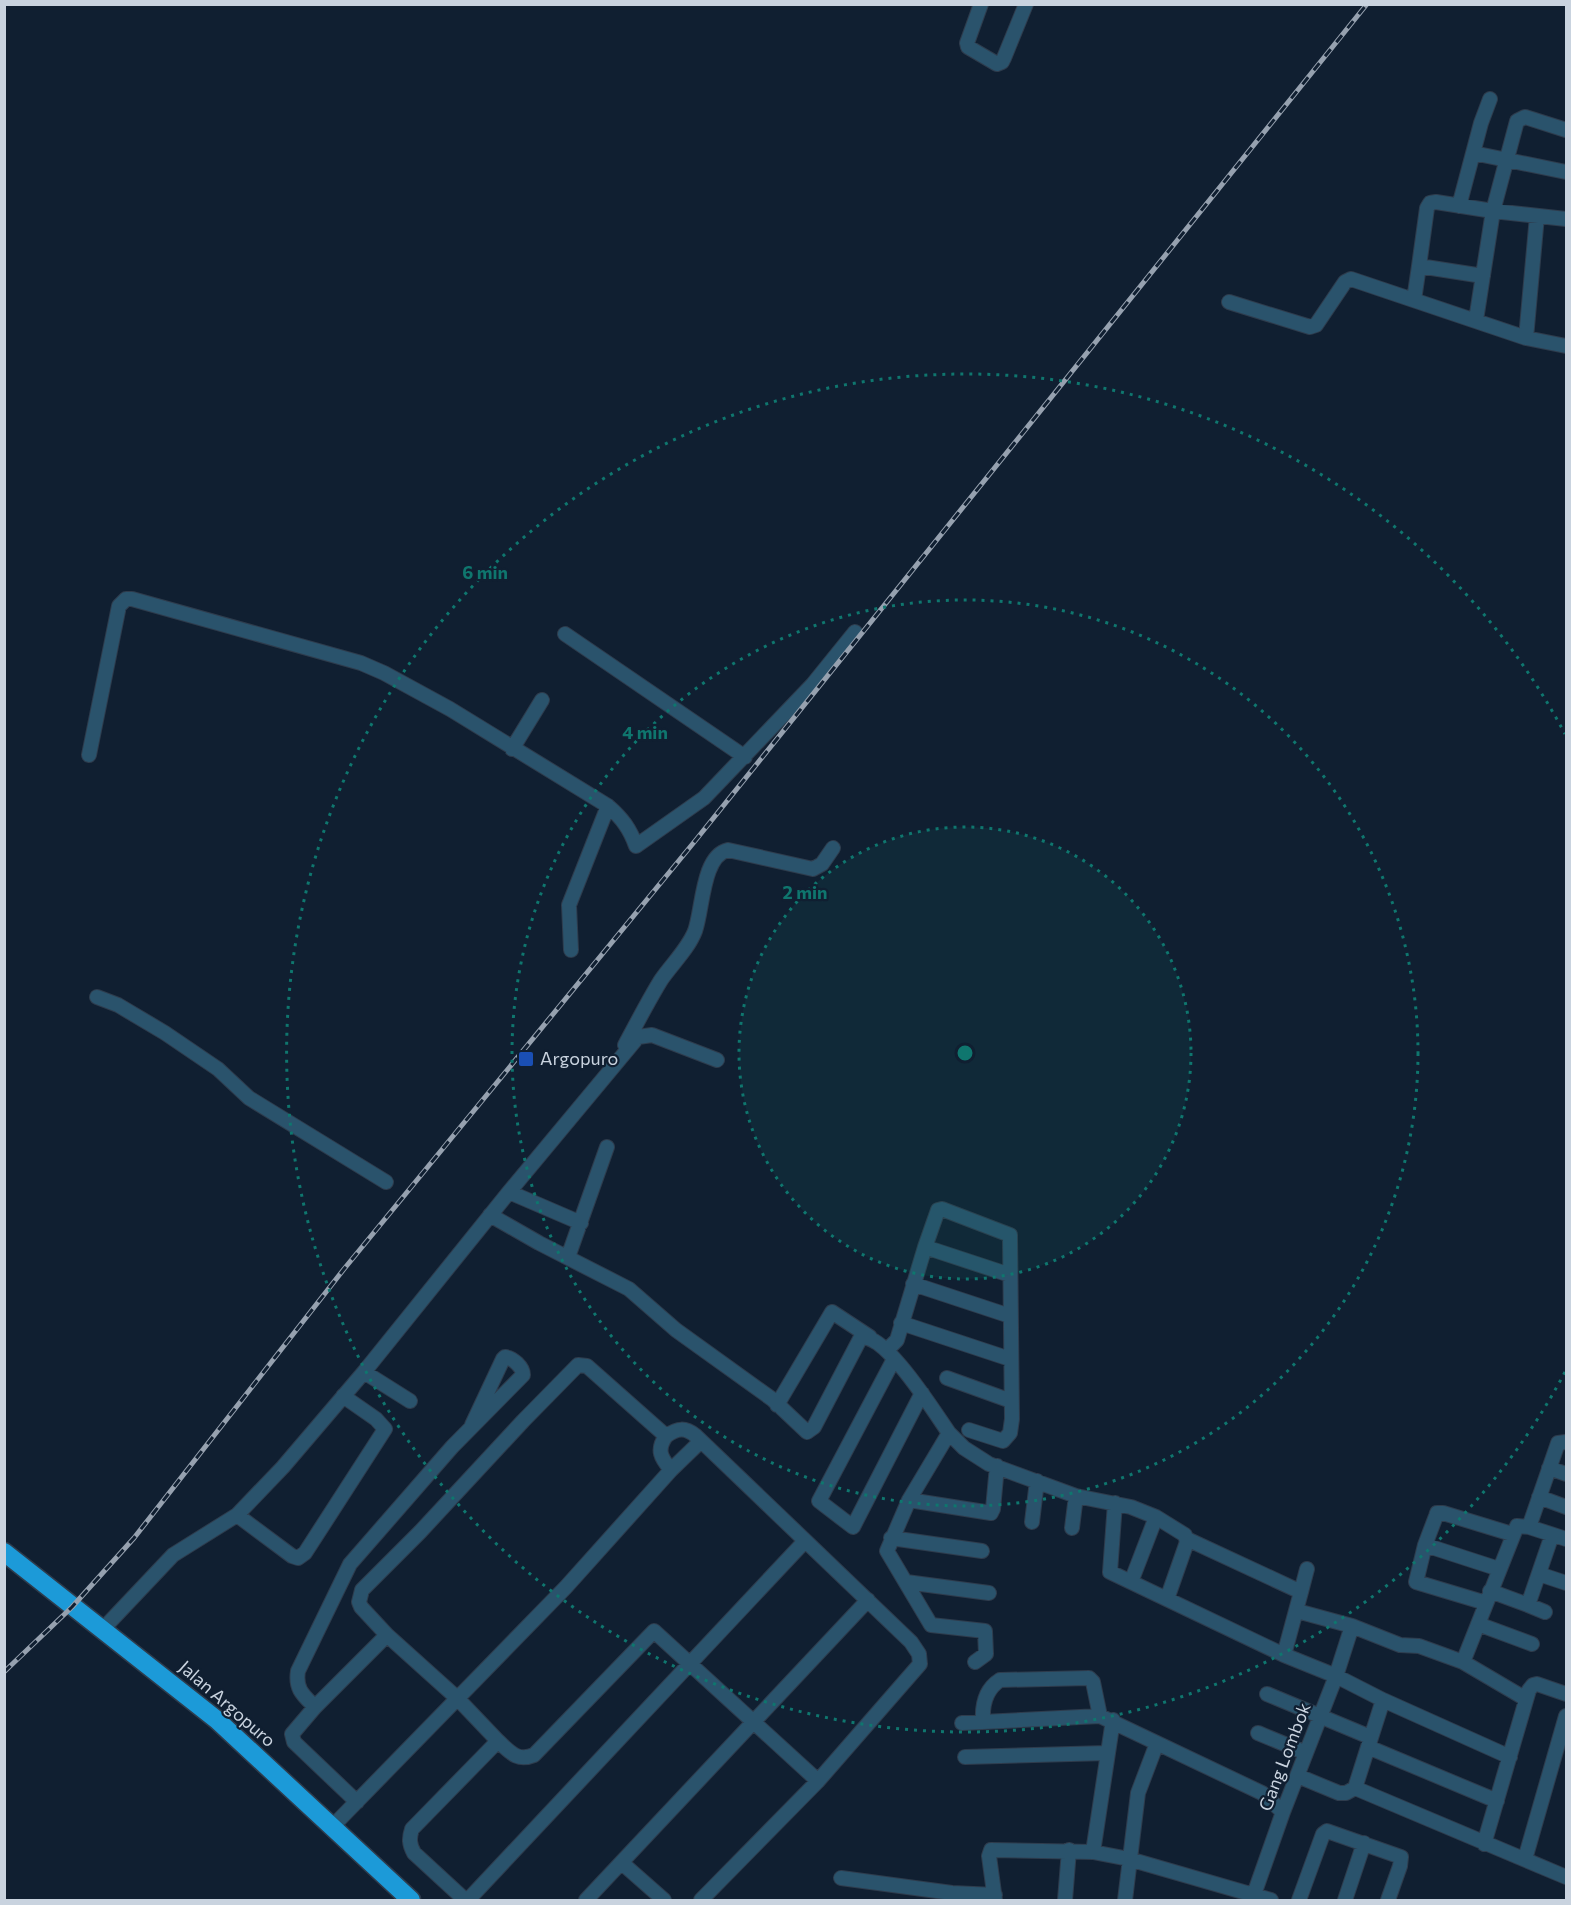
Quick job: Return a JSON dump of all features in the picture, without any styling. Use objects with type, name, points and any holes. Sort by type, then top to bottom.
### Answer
[{"type":"highway","name":"Jalan Argopuro","points":[[4,1552],[217,1720],[411,1900]]},
{"type":"street","points":[[981,4],[967,43],[968,47],[997,64],[1004,58],[1026,4]]},
{"type":"street","points":[[1459,206],[1490,99]]},
{"type":"street","points":[[1476,320],[1493,211],[1517,122],[1520,118],[1525,117],[1566,130]]},
{"type":"street","points":[[1473,153],[1566,172]]},
{"type":"street","points":[[1414,300],[1428,205],[1432,202],[1566,219]]},
{"type":"street","points":[[1526,338],[1537,216]]},
{"type":"street","points":[[1419,266],[1483,276]]},
{"type":"street","points":[[1229,302],[1310,327],[1316,325],[1348,280],[1355,280],[1526,338],[1566,346]]},
{"type":"street","points":[[89,755],[119,606],[126,599],[361,663],[384,673],[450,710],[608,806],[621,818],[636,846],[704,798],[745,758],[813,684],[855,632]]},
{"type":"street","points":[[566,634],[745,758]]},
{"type":"street","points":[[512,749],[542,700]]},
{"type":"street","points":[[571,950],[568,912],[571,897],[608,806]]},
{"type":"street","points":[[613,1067],[656,990],[691,939],[708,871],[718,854],[728,850],[813,869],[822,864],[833,848]]},
{"type":"street","points":[[97,997],[118,1005],[165,1033],[218,1069],[249,1098],[386,1182]]},
{"type":"street","points":[[103,1629],[180,1550],[237,1515],[283,1467],[364,1372],[490,1215],[638,1037],[657,1036],[717,1060]]},
{"type":"street","points":[[568,1257],[607,1146]]},
{"type":"street","points":[[509,1192],[581,1223]]},
{"type":"street","points":[[922,1393],[853,1527],[819,1501],[891,1355],[936,1212],[942,1209],[1010,1234],[1010,1433],[1003,1441],[969,1430]]},
{"type":"street","points":[[490,1215],[629,1289],[676,1329],[777,1405],[807,1432],[811,1431],[860,1339],[864,1336],[870,1337]]},
{"type":"street","points":[[925,1247],[1010,1275]]},
{"type":"street","points":[[913,1284],[1010,1316]]},
{"type":"street","points":[[777,1405],[832,1312],[881,1344],[922,1393],[949,1433],[974,1456],[1076,1496],[1131,1507],[1156,1517],[1185,1535],[1187,1539],[1301,1592]]},
{"type":"street","points":[[901,1323],[1010,1359]]},
{"type":"street","points":[[315,1707],[298,1691],[296,1680],[298,1671],[350,1564],[472,1425],[523,1375],[521,1368],[511,1358],[503,1359],[472,1425]]},
{"type":"street","points":[[666,1436],[587,1366],[578,1365],[362,1590],[359,1602],[361,1607],[387,1635],[457,1698],[517,1758],[534,1755],[654,1631],[692,1663],[818,1781]]},
{"type":"street","points":[[364,1372],[410,1401]]},
{"type":"street","points":[[946,1378],[1011,1401]]},
{"type":"street","points":[[237,1515],[292,1556],[298,1558],[305,1553],[385,1429],[376,1419],[343,1396]]},
{"type":"street","points":[[671,1470],[662,1459],[660,1446],[666,1436],[673,1431],[690,1430],[911,1642],[919,1654],[920,1664],[818,1781],[701,1900]]},
{"type":"street","points":[[949,1433],[909,1500],[887,1551],[931,1625],[985,1631],[986,1654],[975,1662]]},
{"type":"street","points":[[332,1827],[566,1587],[671,1470],[701,1441]]},
{"type":"street","points":[[1529,1527],[1558,1443],[1566,1442]]},
{"type":"street","points":[[909,1500],[991,1513],[997,1466]]},
{"type":"street","points":[[1549,1468],[1566,1474]]},
{"type":"street","points":[[1032,1522],[1037,1481]]},
{"type":"street","points":[[1072,1528],[1076,1496]]},
{"type":"street","points":[[1539,1497],[1566,1507]]},
{"type":"street","points":[[1115,1503],[1110,1572],[1284,1655],[1336,1676],[1383,1700],[1510,1756]]},
{"type":"street","points":[[1512,1534],[1440,1513],[1436,1516],[1425,1545],[1416,1582],[1528,1605],[1545,1612]]},
{"type":"street","points":[[1131,1582],[1156,1517]]},
{"type":"street","points":[[1463,1662],[1512,1534],[1518,1525],[1566,1539]]},
{"type":"street","points":[[1528,1605],[1552,1535]]},
{"type":"street","points":[[891,1538],[982,1551]]},
{"type":"street","points":[[1167,1599],[1187,1539]]},
{"type":"street","points":[[498,1741],[412,1828],[409,1836],[414,1853],[467,1900],[805,1541]]},
{"type":"street","points":[[1425,1545],[1500,1569]]},
{"type":"street","points":[[1284,1655],[1306,1569]]},
{"type":"street","points":[[1539,1574],[1566,1583]]},
{"type":"street","points":[[906,1582],[989,1593]]},
{"type":"street","points":[[586,1900],[868,1599]]},
{"type":"street","points":[[1297,1611],[1352,1626],[1400,1645],[1419,1646],[1463,1662],[1526,1699]]},
{"type":"street","name":"Gang Lombok","points":[[1253,1898],[1283,1812],[1336,1676],[1352,1626]]},
{"type":"street","points":[[1476,1631],[1532,1644]]},
{"type":"street","points":[[357,1802],[292,1738],[294,1730],[315,1707],[387,1635]]},
{"type":"street","points":[[983,1721],[983,1704],[992,1686],[1000,1680],[1089,1678],[1093,1682],[1106,1718],[1107,1753],[1093,1852]]},
{"type":"street","points":[[1484,1844],[1530,1687],[1537,1684],[1566,1694]]},
{"type":"street","points":[[1267,1694],[1320,1716],[1369,1742],[1497,1801]]},
{"type":"street","points":[[1298,1776],[1343,1794],[1354,1788],[1383,1700]]},
{"type":"street","points":[[1525,1859],[1566,1716]]},
{"type":"street","points":[[962,1723],[1106,1718],[1262,1793],[1283,1812]]},
{"type":"street","points":[[1258,1733],[1306,1753]]},
{"type":"street","points":[[1125,1900],[1138,1792],[1157,1743]]},
{"type":"street","points":[[965,1757],[1107,1753]]},
{"type":"street","points":[[1354,1788],[1484,1844],[1565,1873]]},
{"type":"street","points":[[1262,1793],[1290,1794]]},
{"type":"street","points":[[1299,1900],[1325,1832],[1332,1832],[1401,1857],[1388,1900]]},
{"type":"street","points":[[1345,1900],[1364,1843]]},
{"type":"street","points":[[841,1878],[952,1897],[995,1898],[989,1856],[991,1850],[995,1848],[1069,1850],[1129,1859],[1253,1898],[1271,1900]]},
{"type":"street","points":[[1065,1900],[1069,1850]]},
{"type":"street","points":[[622,1863],[664,1900]]},
{"type":"street","points":[[889,1900],[891,1886]]},
{"type":"railway","points":[[4,1672],[72,1607],[134,1538],[344,1269],[695,841],[1367,4]]},
{"type":"place","name":"Argopuro","points":[[526,1059]]}]
